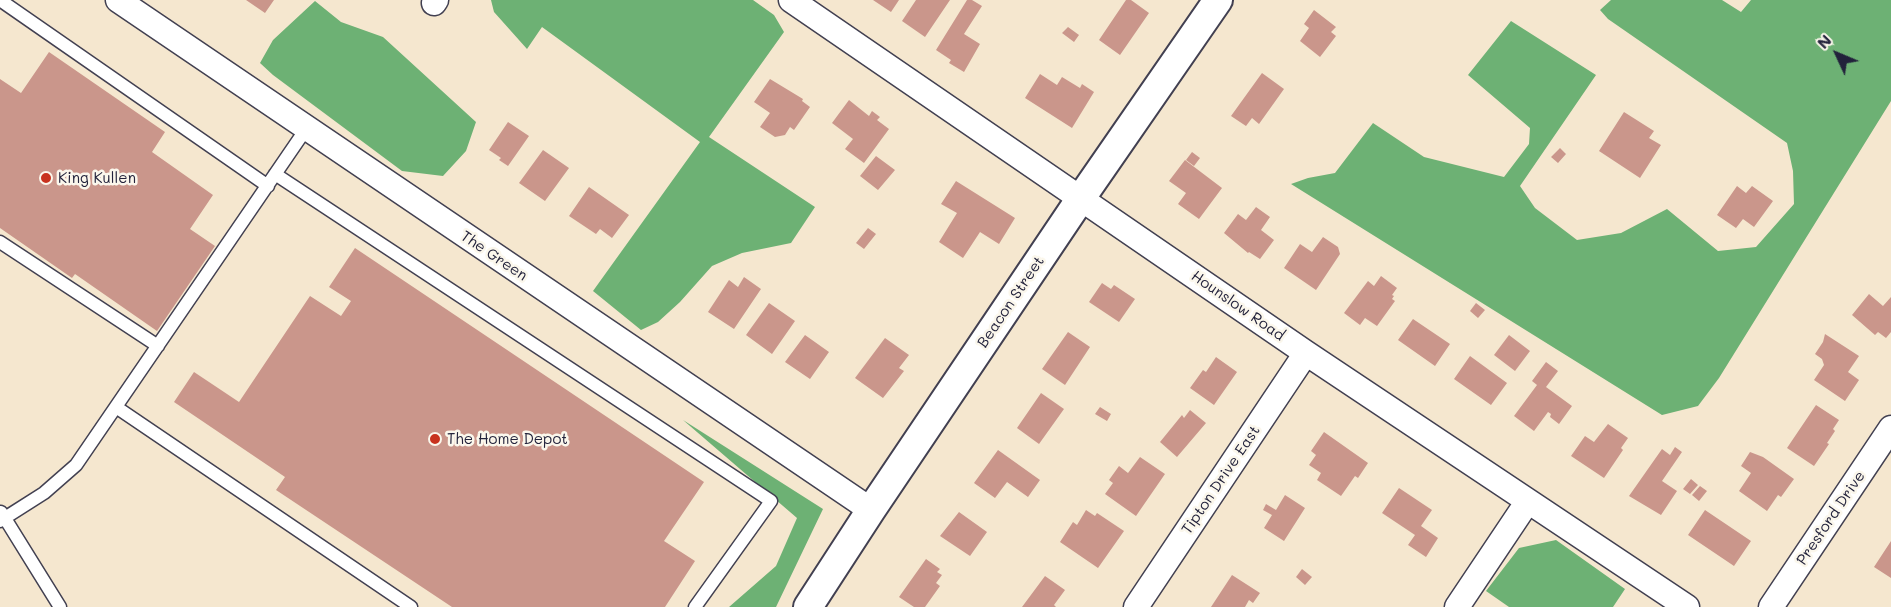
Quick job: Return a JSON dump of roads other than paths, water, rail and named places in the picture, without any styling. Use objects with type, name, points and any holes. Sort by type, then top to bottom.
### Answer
[{"type":"street","name":"The Green","points":[[118,0],[871,510]]},
{"type":"street","name":"Hounslow Road","points":[[791,0],[1306,353],[1687,607]]},
{"type":"street","name":"Beacon Street","points":[[808,607],[871,510],[1218,0]]},
{"type":"street","name":"Tipton Drive East","points":[[1136,607],[1306,353]]},
{"type":"street","name":"Presford Drive","points":[[1771,607],[1891,428]]},
{"type":"street","points":[[1456,607],[1528,501]]},
{"type":"lane","points":[[0,0],[268,186]]},
{"type":"lane","points":[[60,607],[2,516],[44,494],[76,465],[306,129]]},
{"type":"lane","points":[[276,174],[771,501],[695,607]]},
{"type":"lane","points":[[0,242],[158,346]]},
{"type":"lane","points":[[116,407],[411,607]]},
{"type":"place","name":"King Kullen","points":[[46,178]]},
{"type":"place","name":"The Home Depot","points":[[435,439]]}]
